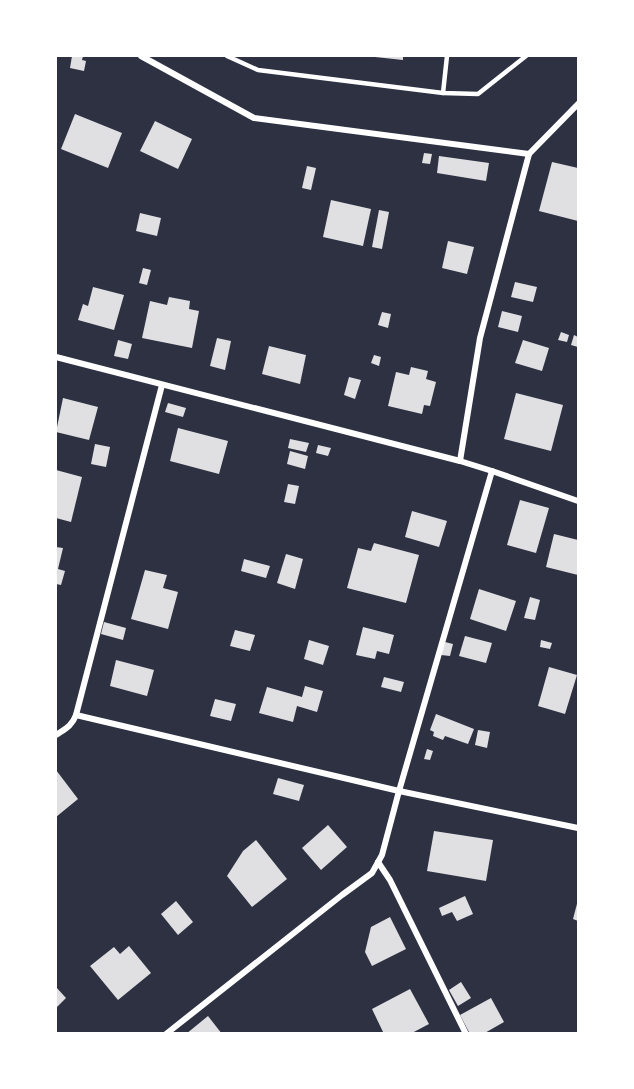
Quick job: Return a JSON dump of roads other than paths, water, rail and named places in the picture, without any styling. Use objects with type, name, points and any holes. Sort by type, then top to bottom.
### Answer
[{"type":"street","points":[[141,56],[254,118],[529,154]]},
{"type":"street","points":[[460,461],[480,338],[529,154],[579,104]]},
{"type":"street","points":[[56,357],[460,461],[579,501]]},
{"type":"street","points":[[56,735],[69,727],[76,715],[162,385]]},
{"type":"street","points":[[166,1034],[372,873],[382,855],[492,471]]},
{"type":"street","points":[[76,715],[399,791],[579,828]]},
{"type":"street","points":[[378,862],[386,872],[466,1034]]},
{"type":"lane","points":[[227,56],[258,70],[443,93],[478,94],[526,56]]},
{"type":"lane","points":[[443,93],[447,56]]}]
